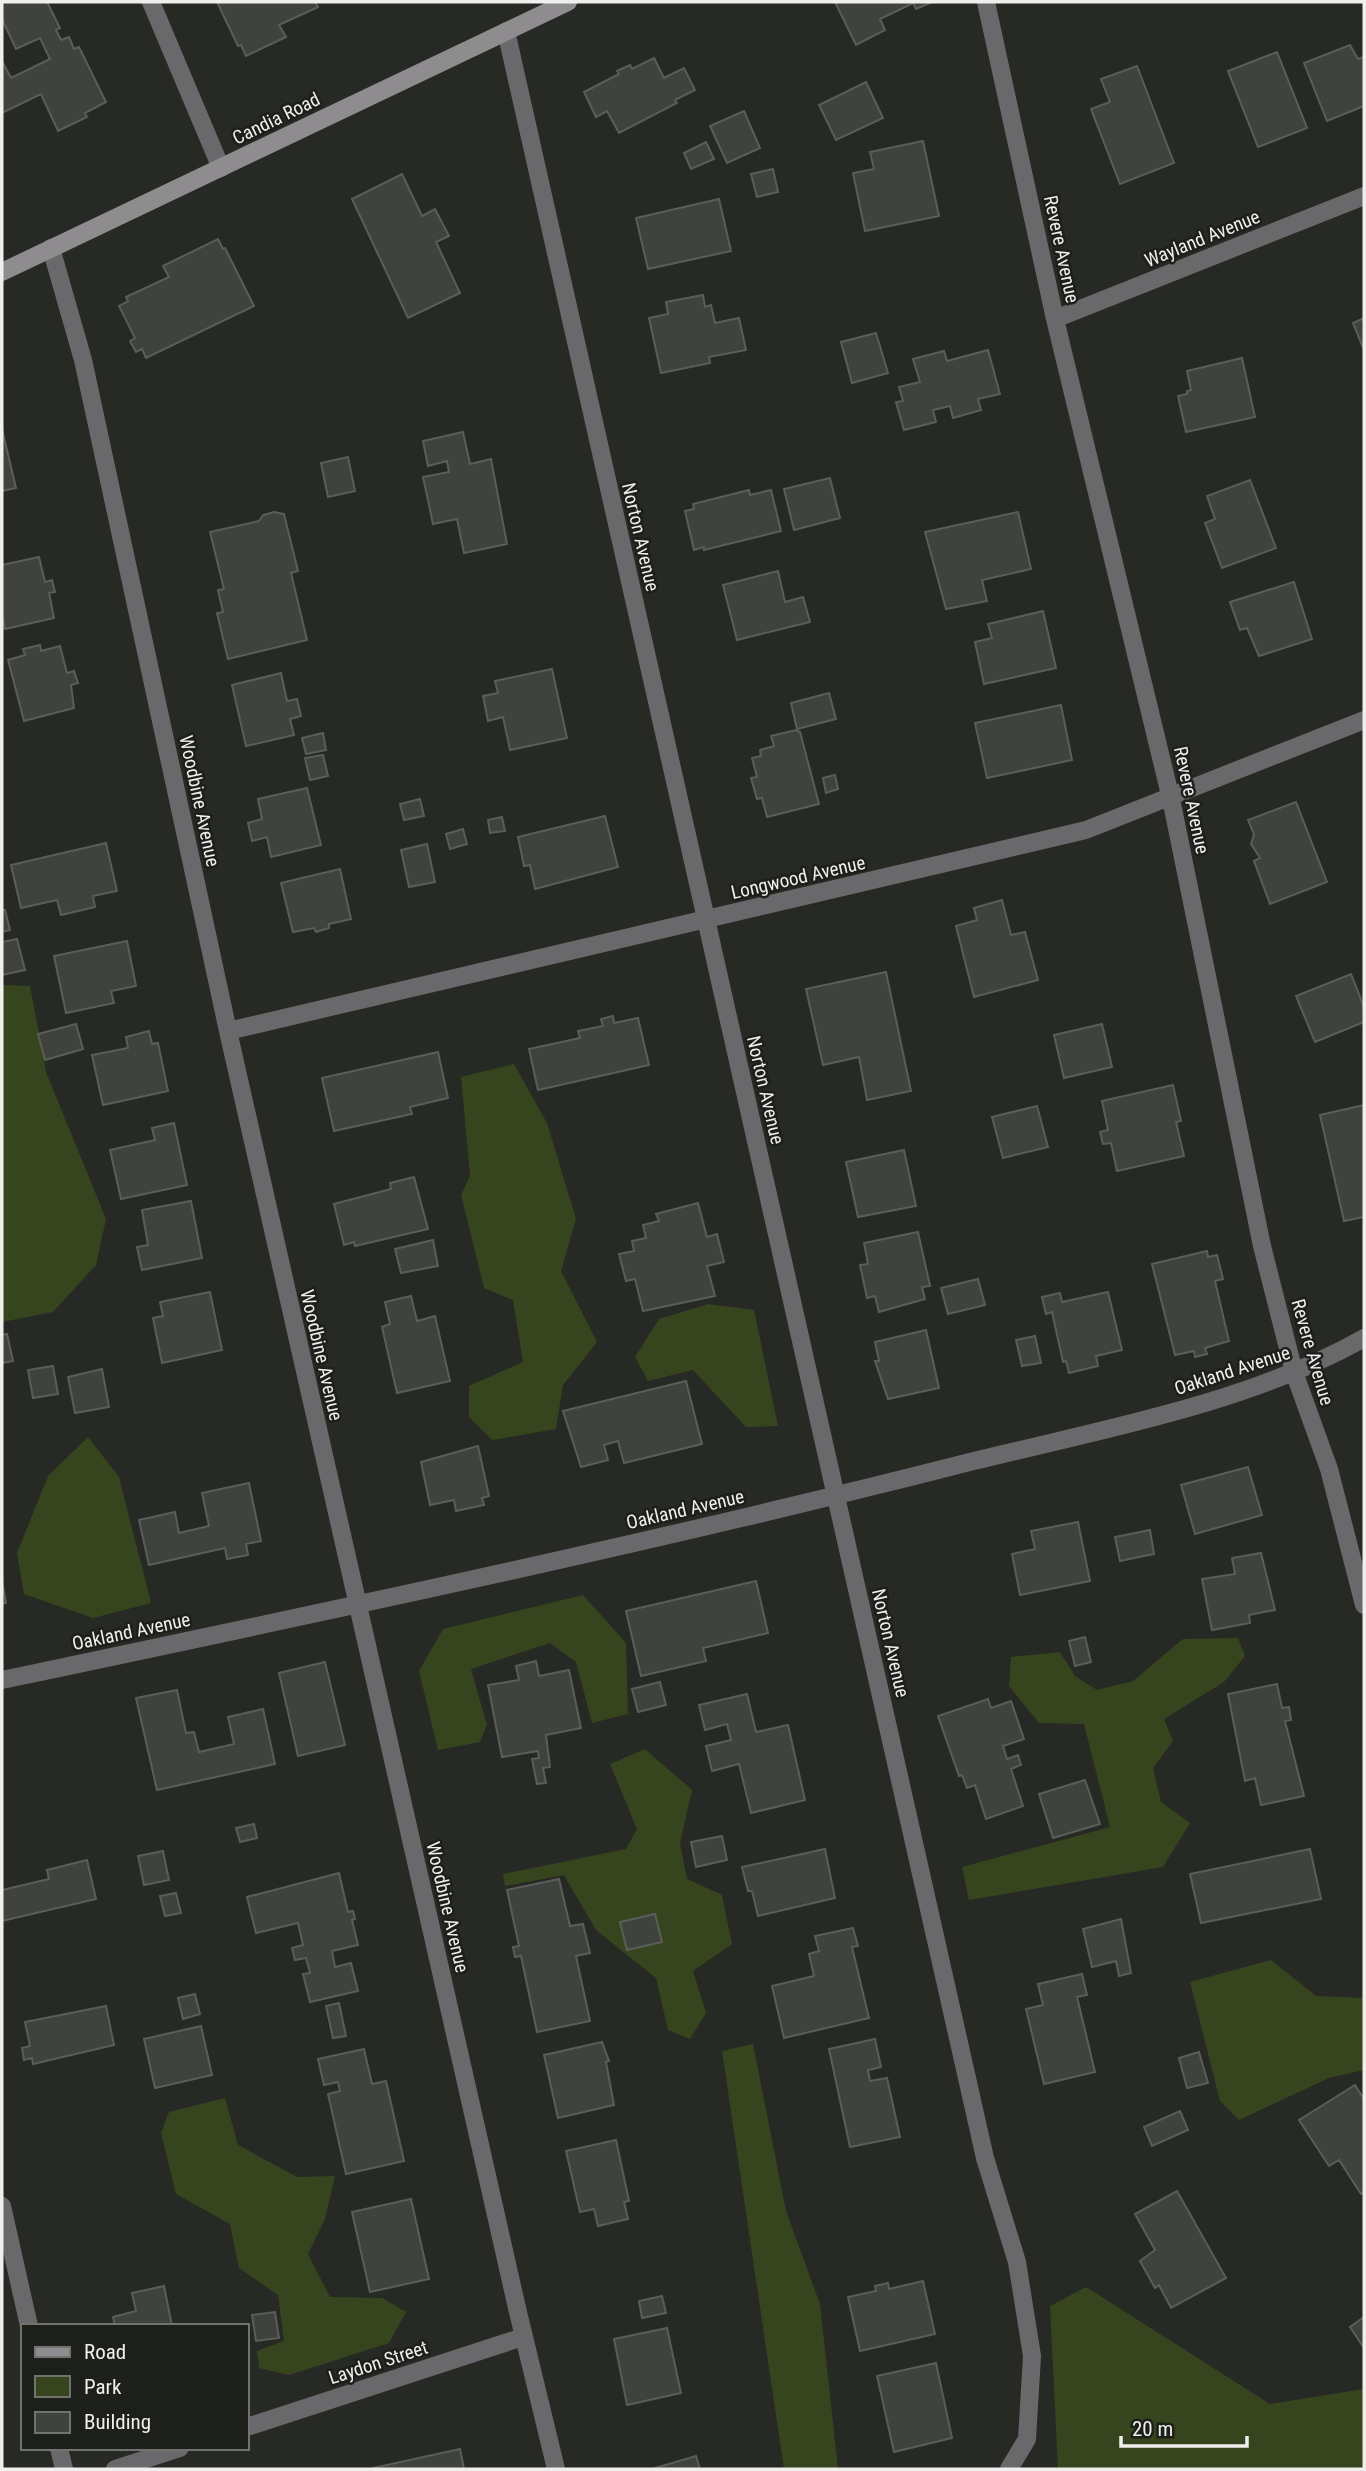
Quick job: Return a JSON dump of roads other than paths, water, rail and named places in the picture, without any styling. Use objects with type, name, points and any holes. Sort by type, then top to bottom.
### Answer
[{"type":"main road","name":"Candia Road","points":[[2,272],[568,2]]},
{"type":"street","points":[[151,2],[221,168]]},
{"type":"street","name":"Revere Avenue","points":[[986,2],[1055,319],[1171,799],[1262,1246],[1294,1372],[1329,1469],[1364,1605]]},
{"type":"street","name":"Norton Avenue","points":[[506,32],[985,2158],[1017,2262],[1032,2356],[1027,2439],[1009,2469]]},
{"type":"street","name":"Wayland Avenue","points":[[1055,319],[1364,197]]},
{"type":"street","name":"Woodbine Avenue","points":[[51,248],[83,360],[228,1031],[523,2337],[556,2469]]},
{"type":"street","name":"Longwood Avenue","points":[[228,1031],[1086,831],[1364,720]]},
{"type":"street","name":"Oakland Avenue","points":[[2,1679],[358,1605],[836,1496],[1229,1396],[1294,1372],[1364,1338]]},
{"type":"street","points":[[2,2206],[29,2324]]},
{"type":"street","name":"Laydon Street","points":[[248,2427],[523,2337]]},
{"type":"street","points":[[59,2450],[64,2469]]},
{"type":"street","points":[[115,2469],[174,2450]]}]
